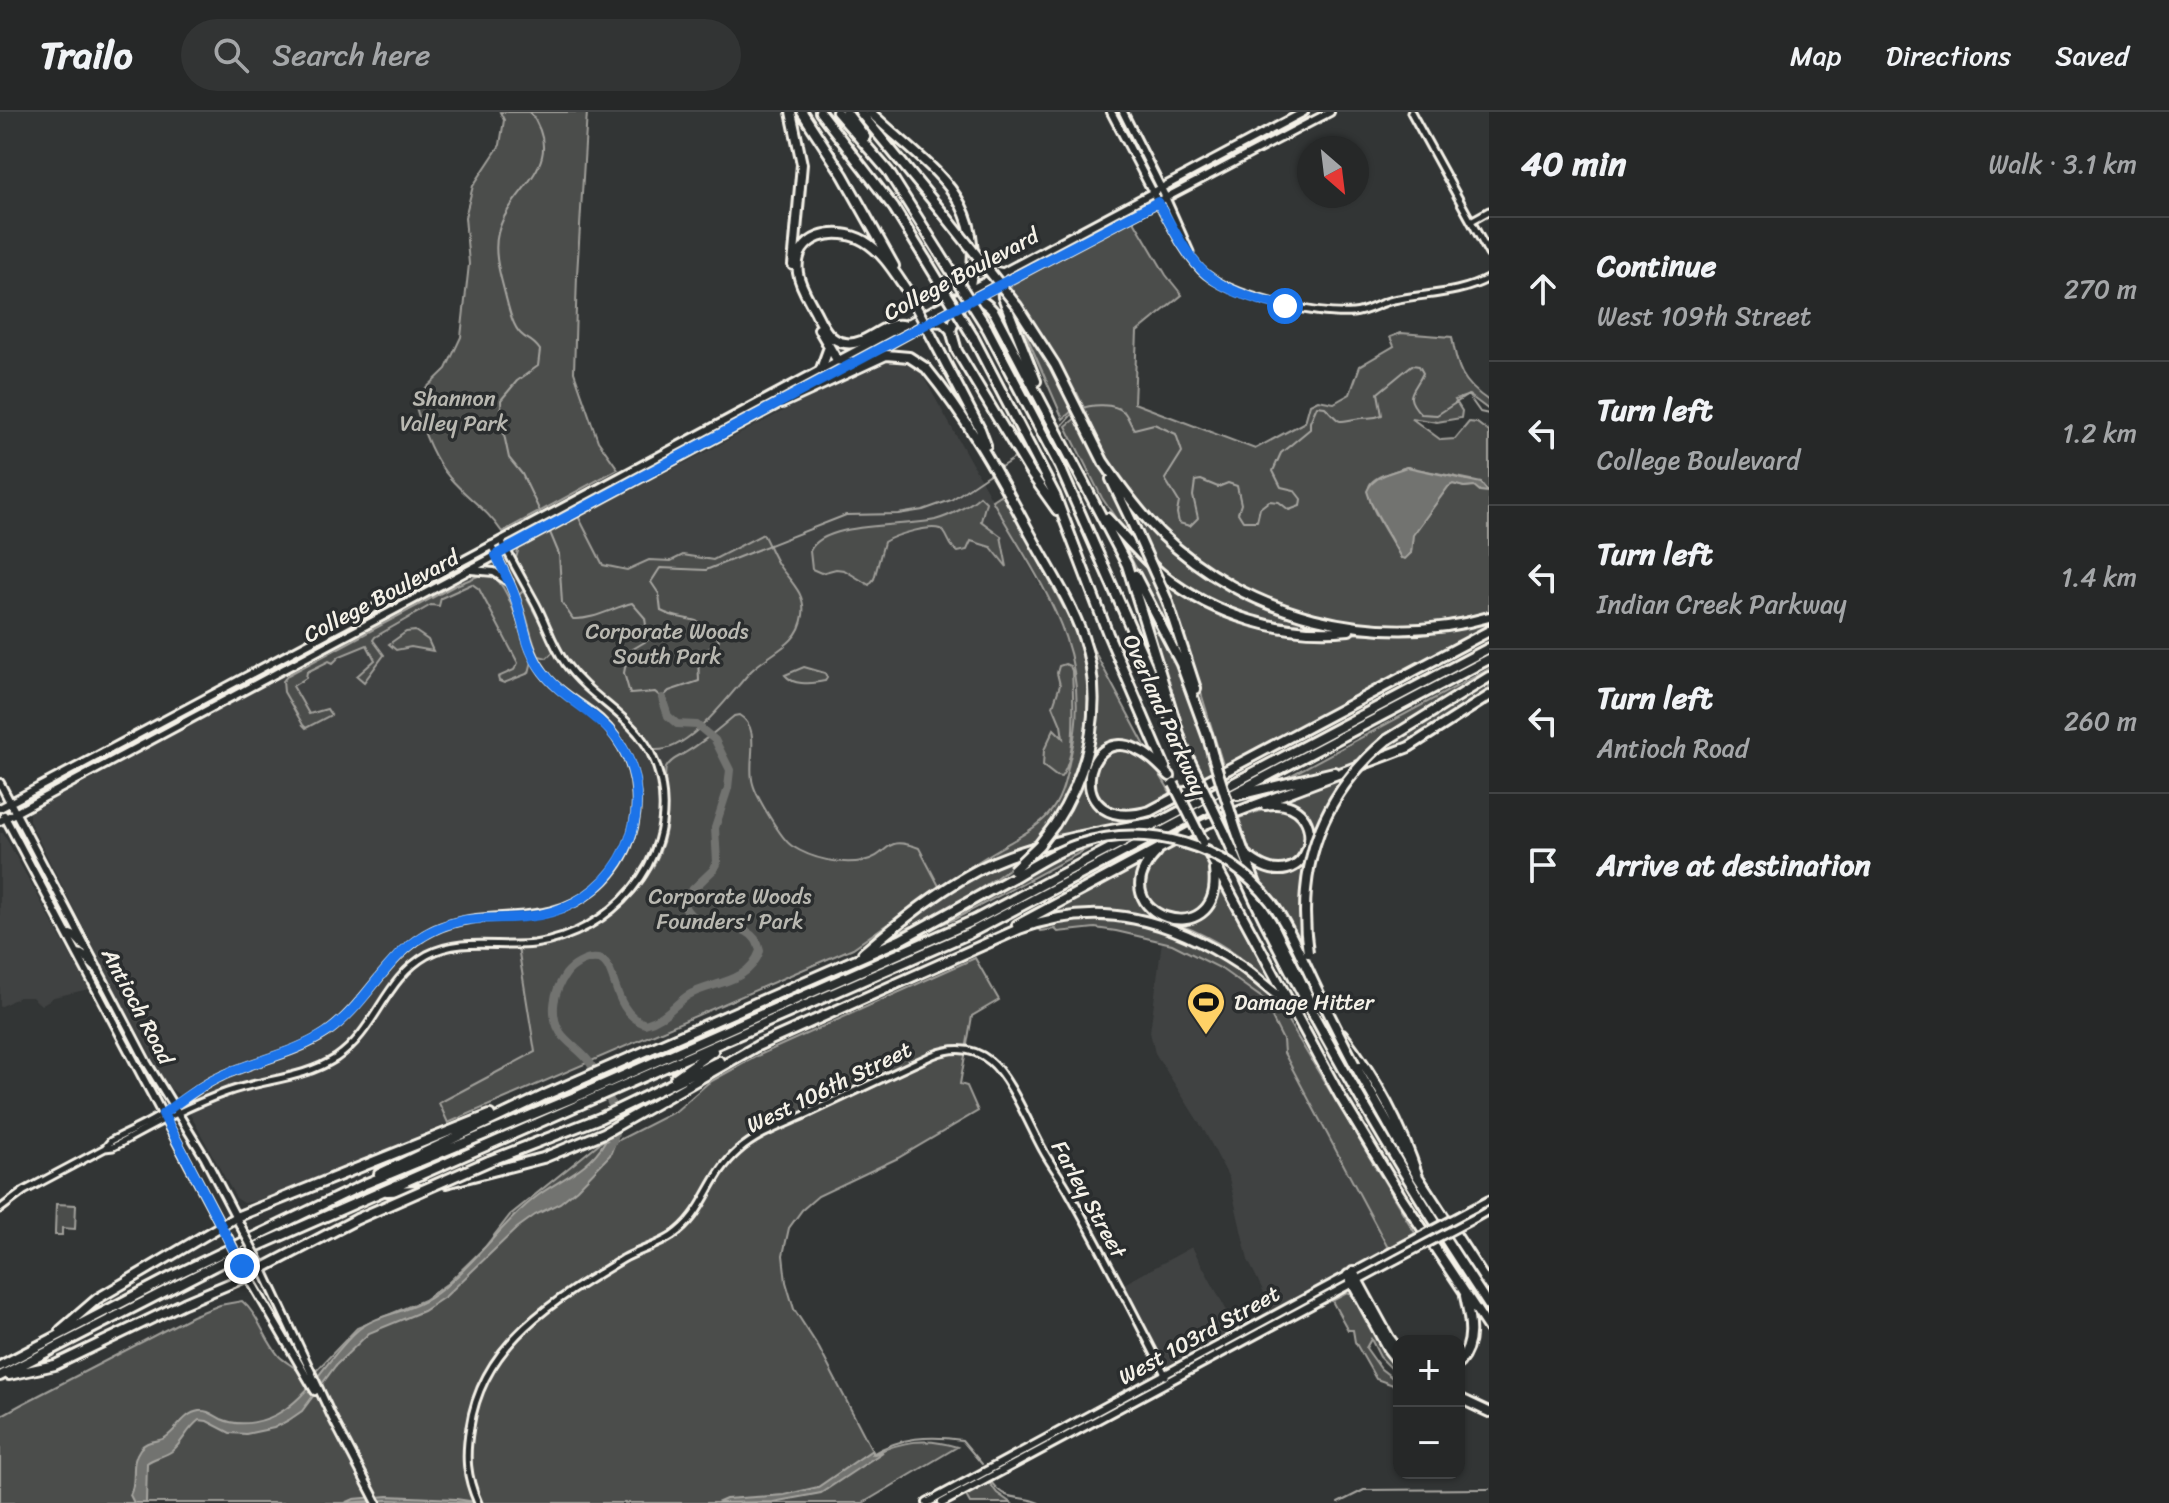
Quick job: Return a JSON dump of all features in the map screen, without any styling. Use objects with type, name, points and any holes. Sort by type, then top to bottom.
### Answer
[{"type":"highway","points":[[791,112],[802,164],[794,278],[837,360],[852,363]]},
{"type":"highway","points":[[802,112],[843,175],[908,292],[980,429],[990,459]]},
{"type":"highway","name":"Overland Parkway","points":[[820,112],[894,208],[973,337],[1044,473],[1108,634],[1172,780],[1213,863],[1340,1096],[1400,1195],[1489,1329]]},
{"type":"highway","name":"Overland Parkway","points":[[837,112],[888,171],[987,328],[1060,467],[1184,750],[1268,928],[1354,1090],[1489,1306]]},
{"type":"highway","points":[[846,112],[888,171]]},
{"type":"highway","points":[[860,112],[1017,306],[1046,348],[1068,389],[1167,600],[1235,827],[1278,934],[1312,997],[1378,1084],[1408,1146],[1418,1177]]},
{"type":"highway","points":[[870,112],[952,189],[968,220],[974,245],[974,267],[967,297],[951,330]]},
{"type":"highway","points":[[902,325],[895,324],[856,343],[835,339],[826,331],[800,281],[800,258],[808,243],[821,235],[836,232],[851,235],[878,252],[908,292]]},
{"type":"highway","points":[[974,267],[1001,273]]},
{"type":"highway","points":[[1003,284],[1003,297],[1046,408],[1175,650],[1208,738]]},
{"type":"highway","points":[[951,300],[967,297],[987,304],[1046,408]]},
{"type":"highway","points":[[930,321],[943,322],[951,330],[963,363],[1030,472],[1065,521]]},
{"type":"highway","points":[[821,369],[829,347]]},
{"type":"highway","points":[[365,1184],[383,1171],[545,1095],[917,932],[996,887],[1014,873],[1055,824],[1075,787],[1087,754],[1092,727],[1093,681],[1078,625],[990,459],[926,368],[915,359],[901,355],[878,357],[782,403]]},
{"type":"highway","points":[[1103,461],[1148,521],[1210,573],[1280,609],[1362,628]]},
{"type":"highway","points":[[1099,509],[1166,577],[1199,599],[1257,623],[1331,632],[1362,628],[1442,627],[1489,617]]},
{"type":"highway","points":[[1123,556],[1136,589],[1184,750]]},
{"type":"highway","points":[[1172,780],[1153,759],[1136,749],[1121,746],[1109,748],[1098,756],[1089,770],[1088,782],[1096,801],[1108,811],[1128,815],[1150,811],[1489,631]]},
{"type":"highway","points":[[0,1376],[226,1260],[964,925],[1489,648]]},
{"type":"highway","points":[[637,1074],[730,1039],[968,934],[1489,659]]},
{"type":"highway","points":[[1308,971],[1304,904],[1307,875],[1315,843],[1340,791],[1364,760],[1387,740],[1489,677]]},
{"type":"highway","points":[[988,944],[1002,933],[1205,824],[1409,747],[1489,696]]},
{"type":"highway","points":[[1230,797],[1363,766]]},
{"type":"highway","points":[[1244,854],[1265,869],[1284,870],[1303,859],[1310,835],[1304,818],[1288,805],[1246,808]]},
{"type":"highway","points":[[853,961],[954,885],[991,863],[1069,840],[1164,821]]},
{"type":"highway","points":[[1014,873],[1096,839],[1149,835],[1189,844],[1229,863],[1262,892],[1290,933],[1355,1065],[1418,1177],[1488,1283]]},
{"type":"highway","points":[[1163,846],[1144,867],[1141,883],[1146,902],[1162,917],[1180,921],[1204,909],[1215,887],[1213,863]]},
{"type":"highway","points":[[382,1191],[418,1190],[500,1170],[576,1146],[660,1103],[757,1046],[1033,924],[1069,915],[1100,914],[1150,922],[1211,947],[1290,1004]]},
{"type":"highway","points":[[646,1096],[730,1039]]},
{"type":"highway","points":[[0,1376],[55,1365],[248,1276],[357,1219],[489,1161],[580,1126],[743,1049],[757,1046]]},
{"type":"highway","points":[[48,1341],[97,1299],[223,1229],[236,1217],[444,1131],[545,1095]]},
{"type":"highway","points":[[0,1366],[216,1254],[365,1184],[582,1099]]},
{"type":"highway","points":[[1353,1278],[1393,1343]]},
{"type":"highway","points":[[1353,1278],[1384,1343],[1393,1355]]},
{"type":"highway","points":[[1464,1291],[1471,1332],[1465,1353]]},
{"type":"highway","points":[[1465,1401],[1489,1412]]},
{"type":"main road","points":[[1111,112],[1158,202]]},
{"type":"main road","points":[[1123,112],[1166,198]]},
{"type":"main road","name":"College Boulevard","points":[[3,820],[782,403],[930,321],[1001,273],[1304,112]]},
{"type":"main road","name":"College Boulevard","points":[[967,297],[1003,284],[1330,112]]},
{"type":"main road","name":"College Boulevard","points":[[0,808],[951,300]]},
{"type":"main road","points":[[467,570],[490,570],[509,582]]},
{"type":"main road","name":"Antioch Road","points":[[0,783],[98,969],[263,1268],[308,1374]]},
{"type":"main road","name":"Antioch Road","points":[[0,808],[3,820],[78,953],[242,1266],[308,1374],[377,1503]]},
{"type":"main road","points":[[67,933],[87,948]]},
{"type":"main road","points":[[78,953],[98,969]]},
{"type":"main road","name":"West 103rd Street","points":[[1353,1278],[1393,1251],[1489,1200]]},
{"type":"main road","name":"West 103rd Street","points":[[942,1503],[1353,1278],[1397,1259],[1489,1210]]},
{"type":"main road","name":"West 103rd Street","points":[[931,1502],[1168,1378]]},
{"type":"street","points":[[1411,112],[1489,254]]},
{"type":"street","points":[[1166,198],[1175,225]]},
{"type":"street","points":[[1158,202],[1199,268],[1212,278],[1272,304],[1347,314],[1362,312],[1396,299],[1457,291],[1489,278]]},
{"type":"street","points":[[1471,221],[1489,211]]},
{"type":"street","points":[[0,1209],[24,1191],[105,1148],[111,1141],[164,1117],[229,1091],[298,1075],[333,1060],[361,1037],[399,978],[424,957],[463,944],[530,944],[564,936],[586,927],[633,890],[646,871],[659,841],[663,813],[661,783],[653,757],[629,722],[589,690],[566,665],[501,540]]},
{"type":"street","points":[[164,1117],[173,1106],[203,1085],[288,1053],[327,1032],[358,1004],[394,958],[425,934],[462,920],[533,916],[561,909],[591,892],[619,862],[632,836],[636,815],[636,791],[631,766],[604,723],[562,692],[540,668],[526,639],[509,582],[491,545]]},
{"type":"street","name":"West 106th Street","points":[[478,1503],[466,1469],[468,1439],[481,1386],[512,1338],[542,1312],[623,1259],[674,1235],[700,1210],[713,1180],[740,1149],[765,1133],[933,1055],[950,1049],[964,1049]]},
{"type":"street","name":"Farley Street","points":[[964,1049],[987,1058],[1002,1074],[1168,1378]]},
{"type":"shaded area","points":[[892,360],[904,361],[920,371],[1061,623],[1070,646],[1077,685],[1079,723],[1064,785],[1046,818],[963,870],[853,948],[363,1160],[256,1201],[244,1203],[236,1198],[179,1095],[162,1076],[117,993],[29,821],[29,812],[578,516],[860,370]]},
{"type":"shaded area","points":[[1407,467],[1481,483],[1488,492],[1474,486],[1453,484],[1448,487],[1413,535],[1411,553],[1405,559],[1401,558],[1367,491],[1378,478]]},
{"type":"shaded area","points":[[0,833],[3,833],[89,989],[54,997],[41,1005],[32,997],[19,997],[0,1007]]},
{"type":"shaded area","points":[[1162,941],[1220,968],[1262,998],[1283,1040],[1284,1053],[1388,1248],[1272,1309],[1248,1260],[1229,1178],[1205,1132],[1155,1053],[1150,1032]]},
{"type":"shaded area","points":[[616,1140],[610,1155],[577,1189],[560,1203],[517,1228],[446,1296],[423,1311],[369,1333],[336,1365],[302,1411],[274,1428],[246,1434],[230,1433],[199,1420],[172,1451],[147,1463],[146,1503],[134,1503],[130,1495],[135,1460],[143,1446],[166,1437],[194,1412],[208,1412],[229,1422],[245,1423],[269,1418],[284,1410],[304,1393],[358,1330],[375,1320],[412,1307],[445,1287],[525,1206],[584,1165],[605,1141]]},
{"type":"shaded area","points":[[1192,1247],[1239,1333],[1169,1370],[1124,1284]]},
{"type":"shaded area","points":[[872,1450],[874,1454],[883,1452],[821,1493],[773,1502],[717,1503],[726,1499],[784,1495],[818,1487]]},
{"type":"shaded area","points":[[388,1496],[483,1503],[387,1500],[345,1503],[354,1499]]},
{"type":"green space","name":"Shannon Valley Park","points":[[500,112],[587,112],[574,372],[598,441],[618,469],[502,532],[438,461],[414,400],[446,369],[461,337],[469,264],[465,217],[473,186],[500,145],[504,120]]},
{"type":"green space","points":[[1133,219],[1166,275],[1182,295],[1137,332],[1134,403],[1255,449],[1305,422],[1310,404],[1318,400],[1334,403],[1350,394],[1360,366],[1394,346],[1390,337],[1401,333],[1452,337],[1462,374],[1489,401],[1489,410],[1469,395],[1455,400],[1462,411],[1461,418],[1437,422],[1411,418],[1441,440],[1455,439],[1469,422],[1477,423],[1489,432],[1489,612],[1417,624],[1354,623],[1279,604],[1211,568],[1180,545],[1153,519],[1120,479],[1077,393],[1009,286]],"holes":[[[1407,467],[1471,480],[1474,486],[1453,484],[1448,487],[1412,535],[1411,553],[1401,558],[1373,509],[1369,490],[1371,483],[1383,475]]]},
{"type":"green space","points":[[1014,307],[1052,368],[1073,410],[1063,419]]},
{"type":"green space","points":[[1077,417],[1130,525],[1123,529],[1102,498],[1066,426]]},
{"type":"green space","points":[[1003,493],[1075,629],[1088,678],[1087,729],[1077,771],[1056,816],[1034,844],[995,858],[942,886],[1047,816],[1060,795],[1065,779],[1077,717],[1076,683],[1059,620],[992,500]]},
{"type":"green space","points":[[1123,494],[1141,519],[1187,562],[1243,595],[1302,618],[1331,625],[1331,628],[1262,619],[1238,613],[1194,594],[1155,562]]},
{"type":"green space","points":[[980,496],[986,502],[981,521],[1001,536],[1007,567],[991,547],[971,541],[967,550],[958,552],[944,532],[933,528],[905,533],[884,542],[874,579],[869,585],[844,570],[821,573],[812,569],[810,551],[818,541],[831,534],[935,520],[959,510]]},
{"type":"green space","name":"Corporate Woods South Park","points":[[578,516],[603,565],[627,570],[649,560],[671,561],[683,555],[713,560],[763,534],[800,595],[803,615],[790,641],[751,671],[695,732],[667,748],[654,750],[627,716],[583,680],[563,655],[516,558],[519,548]]},
{"type":"green space","points":[[1120,537],[1152,570],[1179,651]]},
{"type":"green space","points":[[490,575],[504,589],[509,600],[532,661],[529,673],[504,683],[499,681],[498,677],[514,670],[518,663],[479,589],[472,584],[441,598],[439,606],[431,605],[375,637],[373,640],[384,655],[364,682],[357,676],[375,660],[367,645],[340,656],[333,663],[329,661],[307,672],[306,678],[293,686],[309,714],[327,709],[331,715],[306,728],[303,725],[284,692],[283,681],[288,675],[454,586],[478,576]]},
{"type":"green space","points":[[1162,577],[1222,614],[1319,634],[1421,633],[1489,621],[1489,626],[1224,768]]},
{"type":"green space","points":[[1139,587],[1194,701],[1216,773],[1196,783],[1164,712]]},
{"type":"green space","points":[[523,591],[553,647],[554,651],[547,658],[539,656],[536,648],[518,596]]},
{"type":"green space","points":[[415,631],[428,640],[433,651],[411,647],[396,650],[389,644],[406,632]]},
{"type":"green space","points":[[1090,645],[1149,753],[1128,744],[1095,755],[1089,764],[1096,704]]},
{"type":"green space","points":[[1065,664],[1072,671],[1073,726],[1070,755],[1061,777],[1043,766],[1044,750],[1054,729],[1063,738],[1053,706],[1060,685],[1059,666]]},
{"type":"green space","points":[[804,667],[825,673],[827,678],[825,681],[804,683],[785,675]]},
{"type":"green space","points":[[1489,669],[1489,674],[1397,729],[1357,763],[1285,781],[1284,779]]},
{"type":"green space","points":[[1489,680],[1489,691],[1460,711],[1368,760],[1405,734],[1405,730]]},
{"type":"green space","name":"Corporate Woods Founders' Park","points":[[739,715],[750,729],[751,775],[755,790],[776,827],[792,846],[817,858],[854,862],[872,858],[893,844],[907,844],[919,848],[940,888],[853,948],[448,1123],[439,1103],[535,1052],[518,947],[567,938],[613,913],[632,896],[648,876],[659,854],[666,829],[666,768],[734,716]]},
{"type":"green space","points":[[1121,749],[1139,756],[1152,766],[1172,796],[1147,808],[1124,811],[1109,806],[1099,798],[1093,786],[1097,763],[1106,754]]},
{"type":"green space","points":[[1346,776],[1323,812],[1313,838],[1303,814],[1281,799]]},
{"type":"green space","points":[[1085,780],[1097,804],[1139,818],[1044,842],[1070,806]]},
{"type":"green space","points":[[1269,808],[1295,814],[1308,838],[1300,856],[1285,867],[1267,866],[1251,855],[1239,818]]},
{"type":"green space","points":[[1193,836],[1210,870],[1211,882],[1206,902],[1195,912],[1181,915],[1165,912],[1152,903],[1144,890],[1145,875],[1160,853]]},
{"type":"green space","points":[[1102,841],[953,920],[928,929],[1063,854]]},
{"type":"green space","points":[[1025,855],[960,901],[888,936],[970,878]]},
{"type":"green space","points":[[1307,856],[1302,900],[1304,950],[1275,900],[1257,880],[1252,864],[1266,871],[1281,872],[1295,867]]},
{"type":"green space","points":[[1142,861],[1138,879],[1155,918],[1099,911],[1044,917],[1043,915]]},
{"type":"green space","points":[[1219,885],[1273,984],[1228,949],[1178,924],[1193,919]]},
{"type":"green space","points":[[1095,917],[1136,921],[1216,949],[1273,996],[1415,1233],[1388,1248],[1284,1053],[1283,1040],[1262,998],[1220,968],[1172,944],[1095,928],[1058,932],[1055,929],[1041,931],[1036,927]]},
{"type":"green space","points":[[975,958],[999,1000],[972,1016],[960,1084],[967,1086],[978,1111],[898,1158],[818,1196],[802,1210],[789,1228],[783,1255],[786,1282],[794,1309],[819,1348],[874,1454],[915,1442],[957,1447],[863,1503],[0,1503],[0,1416],[192,1316],[220,1305],[242,1301],[253,1313],[279,1356],[304,1376],[317,1370],[357,1328],[424,1300],[448,1283],[485,1247],[510,1215],[602,1141],[619,1140],[676,1111],[708,1083],[757,1056]]},
{"type":"green space","points":[[56,1204],[76,1205],[75,1229],[62,1228],[62,1235],[55,1235]]},
{"type":"green space","points":[[1347,1293],[1355,1296],[1393,1361],[1393,1370],[1380,1357],[1371,1339],[1366,1348],[1381,1369],[1393,1378],[1393,1385],[1376,1379],[1355,1342],[1353,1330],[1348,1330],[1332,1301]]},
{"type":"green space","points":[[988,1481],[997,1493],[1011,1503],[970,1503],[965,1494]]},
{"type":"waterway","points":[[530,112],[540,131],[543,148],[540,162],[504,217],[496,248],[513,321],[521,334],[540,350],[538,366],[517,381],[501,400],[502,425],[509,458],[522,474],[546,524]]},
{"type":"waterway","points":[[1080,409],[1096,405],[1114,407],[1124,412],[1134,429],[1154,424],[1176,434],[1182,452],[1165,479],[1179,502],[1179,523],[1190,526],[1198,518],[1193,496],[1195,481],[1201,480],[1218,487],[1228,483],[1237,486],[1241,504],[1238,513],[1243,521],[1257,521],[1260,508],[1269,501],[1279,502],[1289,510],[1300,506],[1301,499],[1294,490],[1281,487],[1273,471],[1281,453],[1310,429],[1317,406],[1325,407],[1341,421],[1382,415],[1378,393],[1412,365],[1419,366],[1423,373],[1411,398],[1421,414],[1437,415],[1468,395],[1480,412],[1489,414]]},
{"type":"waterway","points":[[1060,428],[1074,412]]},
{"type":"waterway","points":[[996,470],[1018,456]]},
{"type":"waterway","points":[[549,530],[559,554],[562,603],[573,619],[596,616],[632,603],[645,618],[648,640],[628,652],[624,673],[630,694],[655,692],[662,698],[669,691],[699,681],[698,657],[719,640],[705,625],[661,611],[659,594],[651,582],[660,568],[706,570],[846,515],[923,510],[951,500],[991,473]]},
{"type":"waterway","points":[[609,1147],[616,1127],[607,1092],[587,1059],[560,1032],[555,1018],[556,995],[566,974],[585,961],[598,959],[604,962],[626,1009],[645,1024],[663,1016],[696,991],[737,977],[754,962],[760,951],[755,939],[747,932],[701,921],[691,915],[684,905],[688,894],[713,870],[717,862],[715,828],[728,788],[730,770],[715,740],[697,725],[677,724],[668,716],[662,698]]},
{"type":"waterway","points":[[872,1454],[905,1441],[950,1438],[962,1440],[982,1464]]},
{"type":"waterway","points":[[992,1483],[1008,1496],[1039,1503]]},
{"type":"waterway","points":[[1338,1503],[1364,1490],[1489,1489]]},
{"type":"place","name":"Damage Hitter","points":[[1206,1036]]},
{"type":"route","points":[[242,1266],[163,1114],[214,1079],[297,1049],[336,1026],[358,1004],[394,958],[425,934],[475,918],[543,914],[582,899],[613,871],[632,836],[636,791],[624,750],[604,723],[562,692],[540,668],[523,632],[516,599],[496,555],[1158,202],[1199,268],[1216,281],[1251,297],[1285,306]]}]
